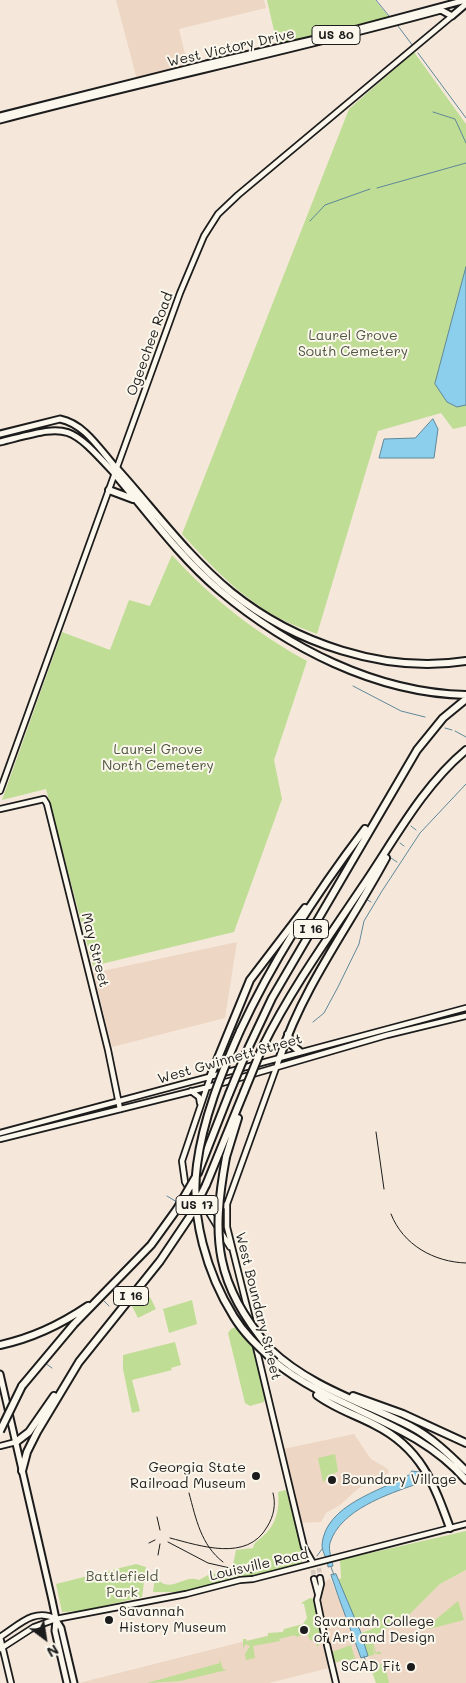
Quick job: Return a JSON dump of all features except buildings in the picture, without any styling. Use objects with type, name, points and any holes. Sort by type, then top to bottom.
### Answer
[{"type":"highway","points":[[116,472],[140,504],[180,550],[219,589],[302,647],[375,679],[451,695],[466,695]]},
{"type":"highway","points":[[116,472],[200,562],[230,591],[258,612],[301,634],[360,655],[414,664],[466,661]]},
{"type":"highway","points":[[109,490],[128,496],[140,504]]},
{"type":"highway","name":"I 16","points":[[0,1431],[22,1386],[74,1324],[152,1245],[177,1209],[198,1173],[246,1053],[272,998],[381,808],[429,734],[443,718],[466,699]]},
{"type":"highway","name":"I 16","points":[[22,1471],[27,1452],[70,1376],[116,1314],[165,1255],[191,1215],[206,1185],[262,1048],[294,989],[424,796],[466,750]]},
{"type":"highway","name":"US 17","points":[[381,808],[324,887],[269,973],[226,1062],[205,1125],[197,1165],[198,1218],[207,1257],[230,1310],[250,1339],[275,1362],[315,1391],[416,1434],[466,1480]]},
{"type":"highway","points":[[280,1057],[288,1034],[311,985],[385,860],[396,837]]},
{"type":"highway","points":[[212,1075],[250,980],[324,887]]},
{"type":"highway","points":[[288,1034],[291,1044],[300,1051]]},
{"type":"highway","name":"US 17","points":[[243,1095],[226,1157],[217,1220],[227,1281],[238,1305],[270,1349],[301,1374],[439,1446],[466,1471]]},
{"type":"highway","points":[[0,1345],[34,1336],[52,1328],[101,1296]]},
{"type":"highway","points":[[16,1442],[29,1432],[70,1376]]},
{"type":"highway","points":[[301,1381],[319,1397],[378,1426],[401,1442],[414,1455],[433,1481],[450,1528]]},
{"type":"highway","points":[[328,1388],[430,1425],[466,1443]]},
{"type":"main road","name":"Ogeechee Road","points":[[0,791],[180,293],[204,236],[218,214],[452,16],[466,2]]},
{"type":"main road","name":"West Victory Drive","points":[[0,116],[206,64],[466,2]]},
{"type":"main road","name":"West Victory Drive","points":[[0,120],[206,68],[343,37],[442,10],[452,16]]},
{"type":"main road","points":[[0,434],[60,419],[74,422],[82,429],[116,472]]},
{"type":"main road","points":[[0,442],[52,429],[65,431],[79,436],[116,472]]},
{"type":"main road","name":"May Street","points":[[0,809],[44,799],[96,1001],[119,1106]]},
{"type":"main road","name":"West Gwinnett Street","points":[[0,1140],[119,1106],[212,1075],[466,1008]]},
{"type":"main road","name":"West Gwinnett Street","points":[[0,1134],[205,1088],[378,1038],[466,1016]]},
{"type":"main road","name":"West Boundary Street","points":[[280,1057],[227,1204],[226,1222],[304,1547],[313,1563],[319,1568]]},
{"type":"main road","points":[[212,1075],[205,1088],[182,1161],[186,1182],[193,1195],[206,1208],[232,1250]]},
{"type":"main road","points":[[191,1091],[199,1097],[200,1105]]},
{"type":"main road","points":[[206,1208],[218,1210],[227,1204]]},
{"type":"main road","points":[[0,1374],[56,1619],[61,1628],[74,1683]]},
{"type":"main road","points":[[0,1446],[16,1442]]},
{"type":"main road","name":"Louisville Road","points":[[56,1619],[186,1594],[466,1524]]},
{"type":"main road","name":"West Boundary Street","points":[[313,1563],[313,1570]]},
{"type":"main road","points":[[318,1594],[321,1584],[320,1578]]},
{"type":"main road","points":[[314,1579],[326,1639]]},
{"type":"main road","points":[[11,1683],[0,1637],[25,1620],[39,1614],[48,1614],[56,1619]]},
{"type":"main road","points":[[2,1648],[34,1627],[56,1619]]},
{"type":"main road","points":[[56,1619],[55,1631],[67,1683]]},
{"type":"main road","points":[[327,1645],[336,1683]]},
{"type":"shaded area","points":[[116,0],[264,0],[266,8],[179,29],[188,66],[137,80]]},
{"type":"shaded area","points":[[237,942],[225,1018],[112,1047],[93,973]]},
{"type":"shaded area","name":"Boundary Village","points":[[354,1434],[371,1459],[388,1469],[389,1473],[359,1488],[340,1505],[326,1513],[321,1522],[301,1523],[283,1449]]},
{"type":"shaded area","points":[[466,1570],[466,1683],[376,1683],[364,1643],[381,1632],[369,1629],[353,1636],[361,1658],[335,1663],[330,1644],[323,1646],[329,1668],[269,1683],[79,1683],[317,1623],[322,1640],[329,1638],[321,1603],[324,1583],[330,1578],[352,1630],[374,1623],[375,1627],[384,1629],[410,1614],[440,1584]]},
{"type":"green space","points":[[267,0],[375,0],[389,17],[277,44]]},
{"type":"green space","name":"Laurel Grove South Cemetery","points":[[414,52],[466,124],[466,426],[453,429],[441,413],[378,431],[317,634],[285,621],[253,602],[216,570],[182,534],[349,109]]},
{"type":"green space","name":"Laurel Grove North Cemetery","points":[[172,555],[235,614],[270,639],[307,661],[274,760],[282,799],[234,932],[93,966],[46,789],[2,800],[62,632],[110,650],[129,600],[150,606]]},
{"type":"green space","points":[[150,1297],[156,1309],[138,1318],[132,1306]]},
{"type":"green space","points":[[192,1300],[197,1324],[169,1333],[163,1309]]},
{"type":"green space","points":[[236,1327],[255,1350],[266,1396],[264,1402],[250,1406],[245,1403],[228,1333]]},
{"type":"green space","points":[[175,1342],[181,1365],[171,1368],[172,1370],[132,1380],[140,1411],[132,1413],[123,1369],[123,1355]]},
{"type":"green space","points":[[335,1454],[338,1471],[323,1482],[318,1458]]},
{"type":"green space","points":[[286,1490],[302,1551],[302,1564],[179,1592],[153,1592],[155,1577],[169,1585],[189,1579],[199,1580],[208,1575],[232,1570],[236,1550],[253,1548],[271,1527],[278,1510],[278,1492]]},
{"type":"green space","points":[[466,1531],[466,1570],[440,1584],[410,1614],[372,1638],[376,1653],[379,1651],[382,1654],[375,1654],[372,1644],[374,1655],[368,1656],[361,1633],[377,1627],[376,1622],[358,1628],[338,1580],[341,1578],[340,1560]]},
{"type":"green space","name":"Battlefield Park","points":[[136,1564],[146,1567],[142,1597],[81,1611],[62,1612],[56,1584]]},
{"type":"green space","points":[[310,1598],[313,1599],[323,1640],[320,1641],[318,1647],[315,1642],[310,1640],[307,1634],[296,1637],[295,1635],[279,1639],[280,1641],[253,1646],[255,1658],[246,1660],[245,1654],[250,1646],[246,1644],[243,1648],[243,1639],[247,1641],[268,1636],[268,1633],[283,1632],[284,1629],[303,1624],[307,1618],[304,1604],[301,1603]]},
{"type":"green space","points":[[458,1601],[464,1620],[429,1629],[428,1626]]},
{"type":"green space","points":[[351,1645],[355,1659],[335,1662],[332,1652]]},
{"type":"green space","points":[[219,1657],[223,1669],[227,1670],[180,1681],[147,1683],[220,1663]]},
{"type":"green space","points":[[369,1663],[385,1665],[389,1683],[376,1683]]},
{"type":"water","points":[[466,267],[466,405],[457,407],[447,402],[435,384]]},
{"type":"water","points":[[433,419],[438,429],[434,458],[379,458],[384,439],[415,438]]},
{"type":"water","points":[[412,1471],[419,1472],[421,1477],[417,1484],[379,1498],[366,1505],[354,1512],[335,1531],[330,1543],[333,1566],[328,1567],[322,1545],[325,1531],[333,1519],[343,1509],[356,1501],[409,1475]]},
{"type":"water","points":[[336,1574],[361,1633],[368,1656],[361,1658],[331,1575]]},
{"type":"waterway","points":[[376,0],[389,16]]},
{"type":"waterway","points":[[398,26],[413,46]]},
{"type":"waterway","points":[[418,53],[466,118]]},
{"type":"waterway","points":[[433,112],[455,119],[466,143]]},
{"type":"waterway","points":[[377,188],[466,163]]},
{"type":"waterway","points":[[310,221],[325,205],[370,189]]},
{"type":"waterway","points":[[353,686],[401,711],[425,717]]},
{"type":"waterway","points":[[445,728],[452,730]]},
{"type":"waterway","points":[[455,731],[466,737]]},
{"type":"waterway","points":[[313,1022],[324,1013],[338,987],[359,944],[364,921],[382,891],[420,833],[466,784]]},
{"type":"waterway","points":[[411,826],[416,830]]},
{"type":"waterway","points":[[400,843],[404,846]]},
{"type":"waterway","points":[[391,858],[397,862]]},
{"type":"waterway","points":[[366,899],[371,902]]},
{"type":"waterway","points":[[167,1196],[177,1202]]},
{"type":"waterway","points":[[104,1301],[109,1306]]},
{"type":"waterway","points":[[45,1363],[52,1368]]},
{"type":"waterway","points":[[317,1556],[322,1549]]},
{"type":"waterway","points":[[331,1567],[334,1575]]},
{"type":"waterway","points":[[364,1656],[367,1664]]},
{"type":"tunnel","points":[[319,1568],[320,1578]]},
{"type":"tunnel","points":[[313,1570],[314,1579]]},
{"type":"railway","points":[[376,1132],[384,1189]]},
{"type":"railway","points":[[391,1214],[403,1235],[421,1250],[442,1259],[466,1263]]},
{"type":"railway","points":[[189,1493],[204,1540],[223,1562]]},
{"type":"railway","points":[[170,1538],[195,1545],[223,1549],[248,1545],[258,1538],[271,1519],[274,1510],[273,1493]]},
{"type":"railway","points":[[157,1517],[160,1530]]},
{"type":"railway","points":[[149,1543],[155,1540]]},
{"type":"railway","points":[[168,1542],[208,1563],[252,1573]]},
{"type":"railway","points":[[158,1555],[160,1544]]},
{"type":"place","name":"Georgia State Railroad Museum","points":[[256,1476]]},
{"type":"place","name":"Boundary Village","points":[[332,1480]]},
{"type":"place","name":"Savannah History Museum","points":[[109,1620]]},
{"type":"place","name":"Savannah College of Art and Design","points":[[304,1630]]},
{"type":"place","name":"SCAD Fit","points":[[411,1667]]}]
